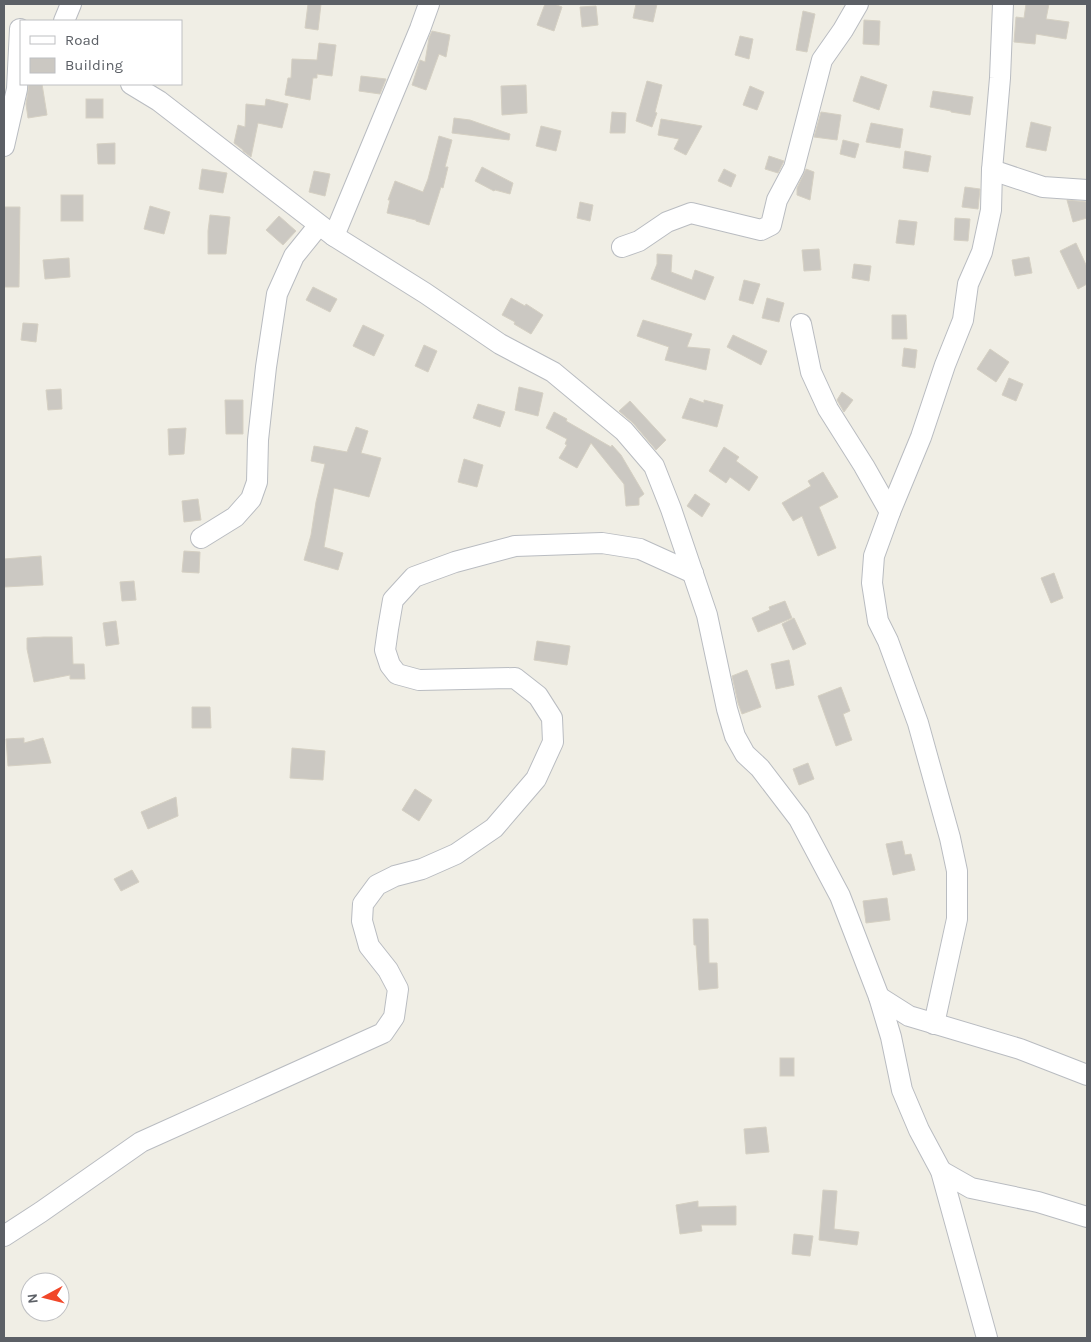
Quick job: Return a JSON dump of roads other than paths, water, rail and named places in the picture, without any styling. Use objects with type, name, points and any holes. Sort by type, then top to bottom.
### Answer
[{"type":"street","points":[[64,20],[71,4]]},
{"type":"street","points":[[201,538],[235,517],[251,499],[257,482],[258,440],[274,304],[277,294],[294,256],[326,230],[420,29],[429,4]]},
{"type":"street","points":[[622,247],[639,241],[667,222],[691,213],[762,230],[771,225],[777,200],[794,168],[822,60],[858,4]]},
{"type":"street","points":[[934,1024],[957,920],[957,871],[950,838],[918,723],[888,641],[878,621],[872,583],[874,556],[921,437],[945,365],[963,320],[968,284],[982,252],[990,210],[1000,78],[1002,4]]},
{"type":"street","points":[[4,146],[17,89],[15,27]]},
{"type":"street","points":[[133,85],[159,101],[326,230],[425,293],[500,344],[553,372],[624,431],[654,466],[671,509],[707,614],[727,709],[735,736],[745,754],[760,768],[799,819],[840,896],[879,997],[891,1037],[902,1090],[919,1130],[941,1171],[987,1338]]},
{"type":"street","points":[[992,170],[1043,187],[1087,190]]},
{"type":"street","points":[[801,324],[811,372],[828,409],[890,512]]},
{"type":"street","points":[[4,1236],[141,1142],[384,1033],[394,1017],[398,989],[388,970],[369,946],[362,921],[363,904],[377,885],[395,876],[422,869],[456,854],[494,828],[536,780],[553,742],[552,718],[538,696],[515,678],[419,680],[396,674],[390,665],[385,650],[393,600],[414,577],[455,562],[515,546],[602,544],[640,549],[692,573]]},
{"type":"street","points":[[879,997],[909,1016],[1020,1049],[1087,1075]]},
{"type":"street","points":[[941,1171],[971,1188],[1038,1202],[1087,1217]]}]
